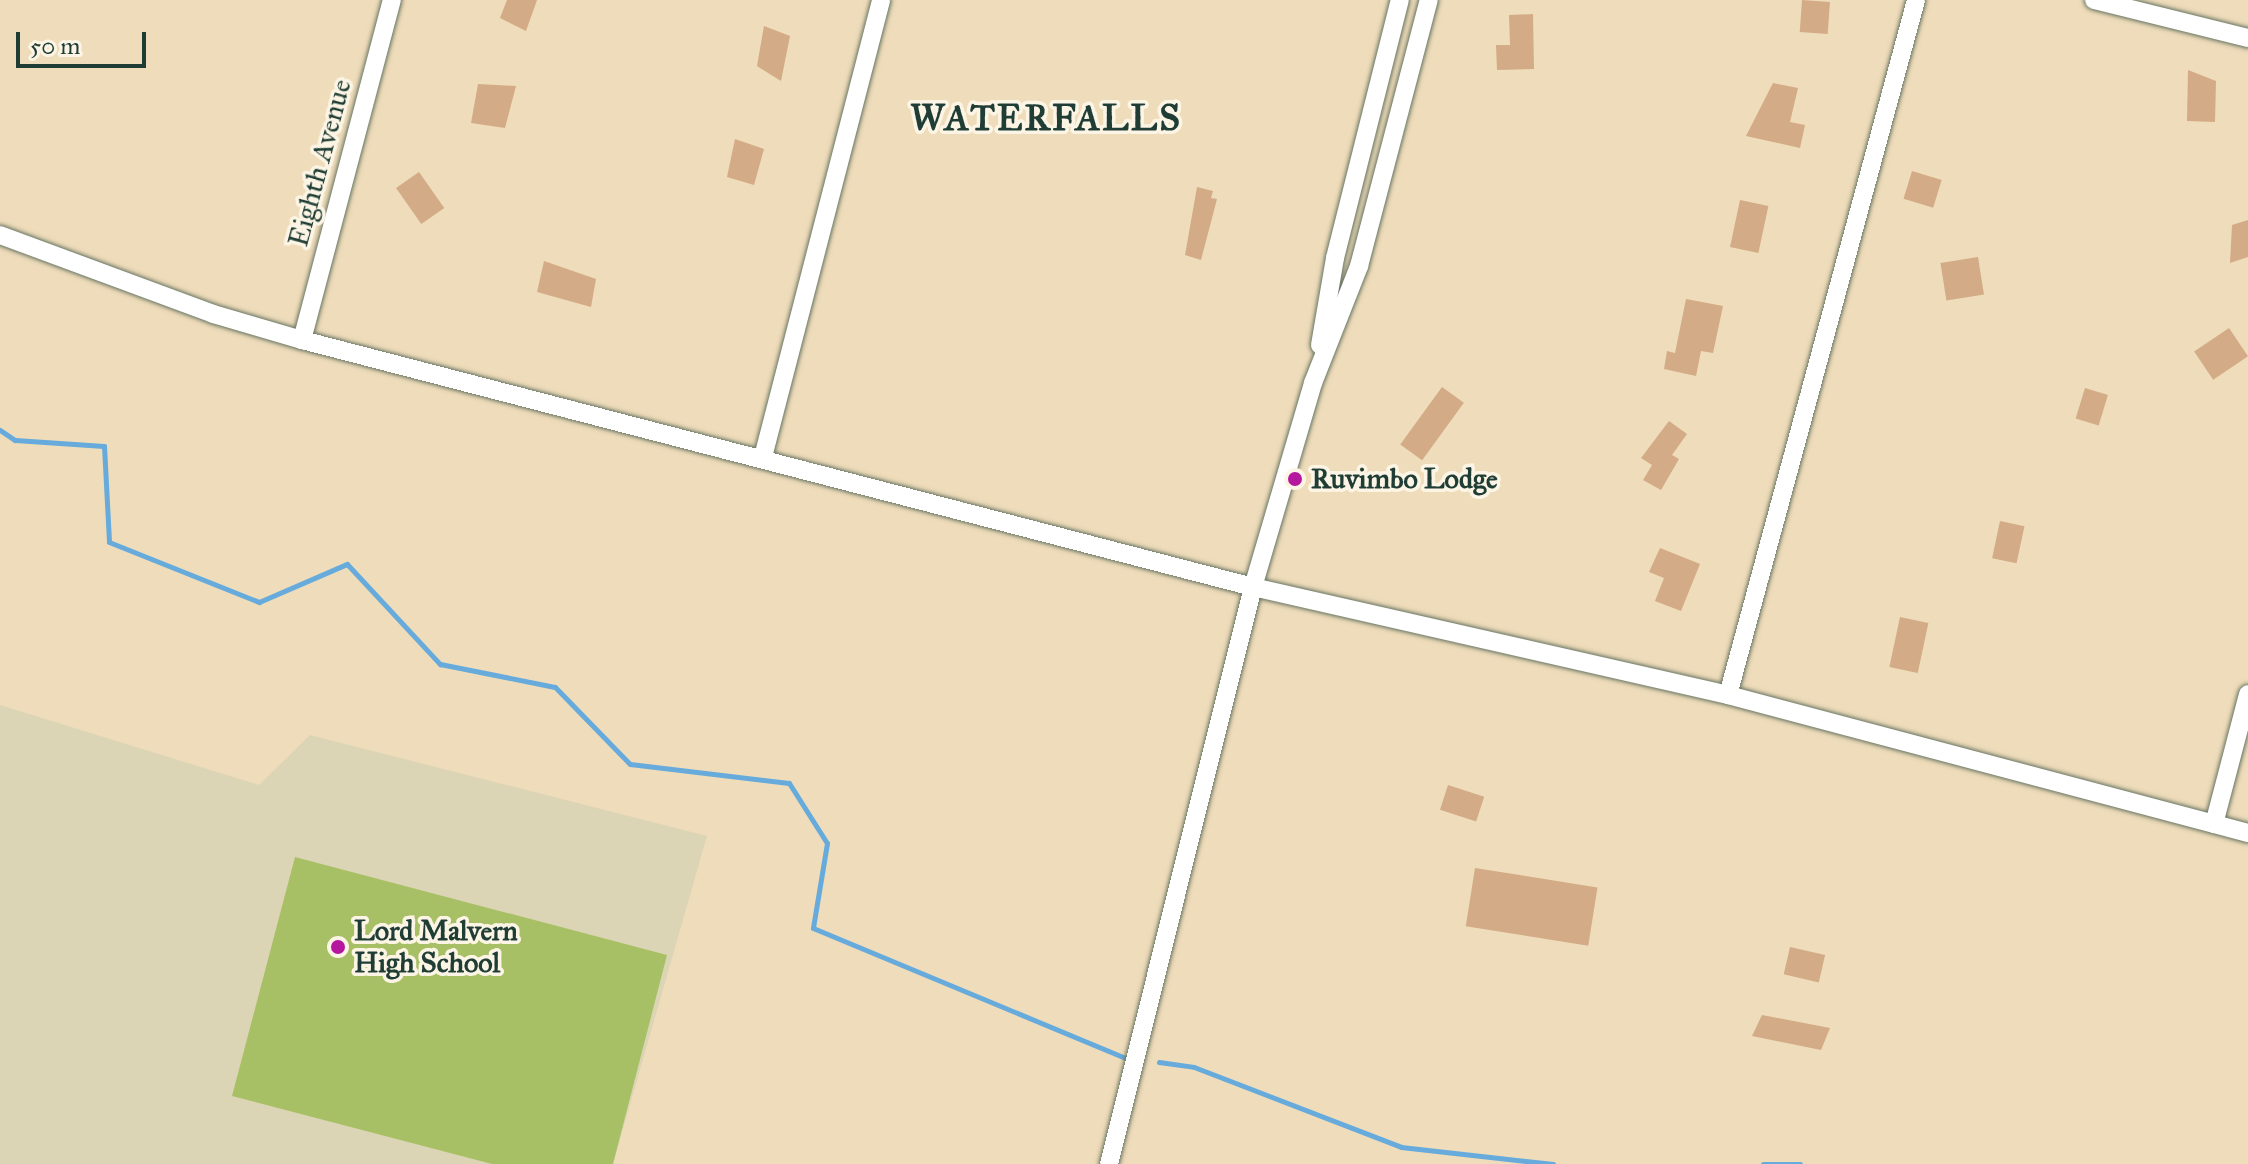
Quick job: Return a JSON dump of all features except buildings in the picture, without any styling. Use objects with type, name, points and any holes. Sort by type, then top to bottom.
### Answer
[{"type":"street","name":"Eighth Avenue","points":[[302,340],[392,0]]},
{"type":"street","points":[[763,457],[881,0]]},
{"type":"street","points":[[1313,383],[1335,258],[1400,0]]},
{"type":"street","points":[[1109,1164],[1253,587],[1313,383],[1359,266],[1429,0]]},
{"type":"street","points":[[1728,695],[1916,0]]},
{"type":"street","points":[[2094,0],[2248,38]]},
{"type":"street","points":[[0,235],[213,314],[302,340],[763,457],[1253,587],[1728,695],[2248,833]]},
{"type":"street","points":[[2214,824],[2248,694]]},
{"type":"shaded area","name":"Lord Malvern High School","points":[[0,705],[259,785],[310,735],[707,836],[613,1164],[0,1164]]},
{"type":"green space","points":[[295,857],[667,955],[613,1164],[492,1164],[232,1096]]},
{"type":"waterway","points":[[0,430],[15,440],[104,446],[109,542],[259,602],[347,564],[440,664],[555,687],[630,764],[789,783],[827,843],[813,928],[1128,1059]]},
{"type":"waterway","points":[[1159,1062],[1194,1067],[1401,1147],[1553,1164]]},
{"type":"waterway","points":[[1763,1164],[1800,1164]]},
{"type":"place","name":"Ruvimbo Lodge","points":[[1295,479]]},
{"type":"place","name":"Lord Malvern High School","points":[[338,947]]},
{"type":"district","name":"WATERFALLS","points":[[1046,119]]}]
